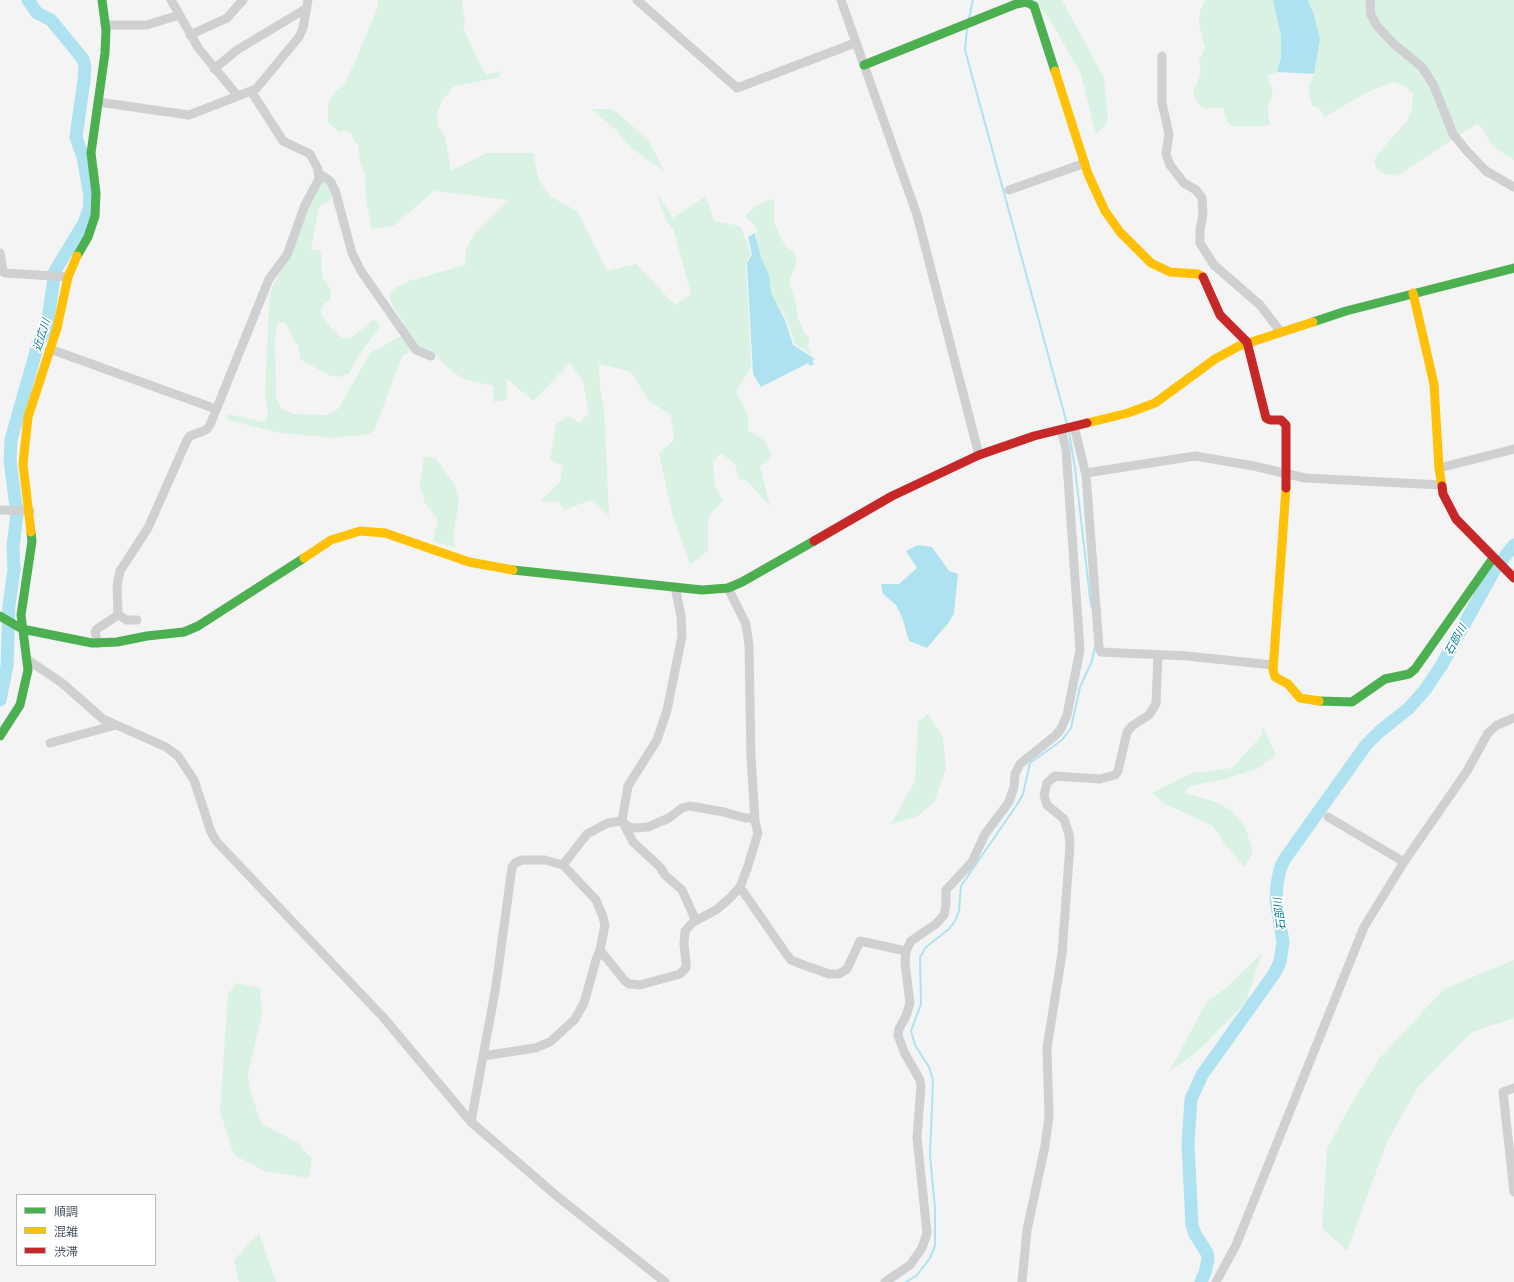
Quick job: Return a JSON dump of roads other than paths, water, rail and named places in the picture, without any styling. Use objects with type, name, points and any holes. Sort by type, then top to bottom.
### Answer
[{"type":"street","points":[[0,736],[20,705],[26,683],[28,660],[22,629],[21,611],[32,541],[26,512],[23,474],[24,440],[32,398],[57,328],[65,277],[88,237],[95,216],[96,193],[91,154],[105,53],[105,25],[102,0]]},
{"type":"street","points":[[171,0],[190,35],[214,69],[237,95]]},
{"type":"street","points":[[190,35],[227,18],[243,0]]},
{"type":"street","points":[[637,0],[737,88],[855,43]]},
{"type":"street","points":[[841,0],[917,215],[979,455]]},
{"type":"street","points":[[1370,0],[1372,15],[1377,26],[1394,44],[1422,67],[1434,86],[1453,134],[1469,154],[1486,171],[1514,187]]},
{"type":"street","points":[[864,65],[1016,4],[1031,3],[1036,11],[1093,186],[1105,211],[1130,243],[1146,260],[1159,268],[1170,272],[1202,275],[1207,282],[1220,315],[1247,342],[1264,415],[1268,419],[1281,420],[1286,425],[1286,474],[1273,673],[1275,677],[1288,684],[1297,696],[1304,700],[1347,703],[1356,701],[1385,679],[1409,674],[1415,669],[1493,558]]},
{"type":"street","points":[[98,102],[183,115],[199,112],[237,95],[251,91],[258,87],[299,37],[308,4]]},
{"type":"street","points":[[214,69],[237,50],[308,4]]},
{"type":"street","points":[[105,25],[147,25],[179,15]]},
{"type":"street","points":[[1162,56],[1162,103],[1169,134],[1166,154],[1170,165],[1184,183],[1199,193],[1202,198],[1203,214],[1200,230],[1200,242],[1214,265],[1260,305],[1280,331]]},
{"type":"street","points":[[251,91],[283,141],[310,154],[320,174],[330,181],[335,190],[352,253],[361,271],[416,350],[431,356]]},
{"type":"street","points":[[1009,190],[1085,163]]},
{"type":"street","points":[[98,644],[95,632],[97,629],[116,617],[118,614],[117,586],[123,564],[148,528],[187,440],[190,436],[208,429],[231,377],[270,279],[287,255],[305,205],[320,174]]},
{"type":"street","points":[[0,253],[5,273],[65,277]]},
{"type":"street","points":[[0,616],[22,629],[98,644],[147,636],[177,634],[191,630],[331,540],[349,533],[360,531],[385,533],[468,562],[500,569],[702,590],[728,588],[742,582],[892,496],[979,455],[1026,438],[1128,413],[1155,403],[1215,359],[1247,342],[1346,311],[1514,268]]},
{"type":"street","points":[[1413,293],[1434,384],[1439,468],[1441,485],[1447,504],[1456,519],[1468,533],[1514,578]]},
{"type":"street","points":[[50,349],[216,409]]},
{"type":"street","points":[[1074,426],[1086,473],[1099,650],[1103,654],[1158,654],[1273,665]]},
{"type":"street","points":[[885,1282],[910,1265],[922,1248],[927,1233],[917,1137],[921,1086],[920,1080],[904,1052],[898,1035],[910,1003],[905,963],[906,951],[911,941],[936,924],[944,915],[946,890],[972,862],[985,834],[1009,802],[1014,787],[1015,774],[1020,764],[1061,729],[1067,715],[1080,650],[1066,449],[1061,429]]},
{"type":"street","points":[[1439,468],[1514,448]]},
{"type":"street","points":[[1086,473],[1194,456],[1319,479],[1441,485]]},
{"type":"street","points":[[0,510],[26,512]]},
{"type":"street","points":[[675,587],[681,616],[682,636],[667,710],[657,740],[628,786],[622,821],[633,842],[660,867],[665,876],[679,886],[696,921]]},
{"type":"street","points":[[600,950],[629,984],[640,985],[676,976],[686,968],[684,936],[688,926],[721,906],[740,886],[758,833],[755,818],[749,725],[748,638],[746,624],[728,588]]},
{"type":"street","points":[[118,614],[126,620],[138,620]]},
{"type":"street","points":[[1022,1282],[1027,1230],[1045,1146],[1049,1116],[1047,1048],[1062,954],[1070,845],[1069,834],[1064,819],[1047,805],[1044,795],[1047,783],[1056,776],[1100,779],[1115,775],[1118,771],[1127,732],[1132,726],[1149,715],[1156,704],[1158,654]]},
{"type":"street","points":[[28,660],[62,683],[103,719],[166,746],[178,756],[194,780],[211,832],[216,841],[383,1017],[471,1122],[558,1196],[665,1282]]},
{"type":"street","points":[[1216,1282],[1236,1245],[1359,938],[1371,914],[1404,862],[1467,771],[1488,733],[1497,725],[1514,718]]},
{"type":"street","points":[[50,743],[116,725]]},
{"type":"street","points":[[622,821],[627,826],[634,828],[648,826],[669,818],[682,808],[690,806],[724,812],[745,818],[755,818]]},
{"type":"street","points":[[1328,817],[1404,862]]},
{"type":"street","points":[[563,865],[587,834],[603,824],[622,821]]},
{"type":"street","points":[[471,1122],[500,956],[512,867],[515,863],[522,860],[545,860],[563,865],[591,894],[599,906],[604,925],[600,950],[594,965],[584,1003],[575,1019],[550,1042],[535,1048],[483,1056]]},
{"type":"street","points":[[740,886],[787,955],[791,960],[801,964],[830,974],[840,974],[847,969],[860,941],[906,951]]},
{"type":"street","points":[[1514,1088],[1503,1092],[1514,1192]]},
{"type":"water","points":[[1273,0],[1308,0],[1314,15],[1320,39],[1314,74],[1277,72],[1281,58],[1281,36]]},
{"type":"water","points":[[755,233],[761,258],[769,275],[771,293],[785,320],[793,345],[815,359],[812,361],[814,364],[810,366],[808,363],[761,387],[753,374],[747,263],[752,254],[748,237]]},
{"type":"water","points":[[918,545],[932,547],[949,571],[958,574],[954,613],[949,622],[927,648],[909,641],[902,617],[896,605],[883,594],[881,584],[899,584],[917,568],[906,551]]},
{"type":"waterway","name":"近広川","points":[[0,700],[7,666],[9,606],[14,569],[13,547],[17,514],[10,460],[11,440],[38,344],[47,326],[55,271],[84,223],[89,209],[90,196],[83,157],[76,137],[84,80],[85,67],[83,59],[51,20],[37,13],[28,0]]},
{"type":"waterway","points":[[969,18],[973,0]]},
{"type":"waterway","points":[[967,29],[965,50],[1067,424]]},
{"type":"waterway","points":[[1069,432],[1075,468],[1091,606]]},
{"type":"waterway","name":"石部川","points":[[1201,1282],[1205,1273],[1208,1259],[1207,1253],[1195,1234],[1192,1225],[1188,1144],[1191,1099],[1202,1075],[1274,974],[1280,962],[1283,942],[1276,900],[1280,869],[1284,860],[1366,745],[1379,732],[1409,708],[1425,690],[1441,666],[1495,569],[1514,545]]},
{"type":"waterway","points":[[906,1282],[917,1275],[930,1258],[935,1246],[935,1208],[930,1155],[933,1080],[929,1067],[915,1045],[911,1031],[921,1004],[920,957],[926,947],[949,929],[955,921],[959,911],[961,886],[1018,803],[1023,794],[1030,763],[1062,740],[1071,728],[1080,687],[1092,661],[1095,647]]}]
